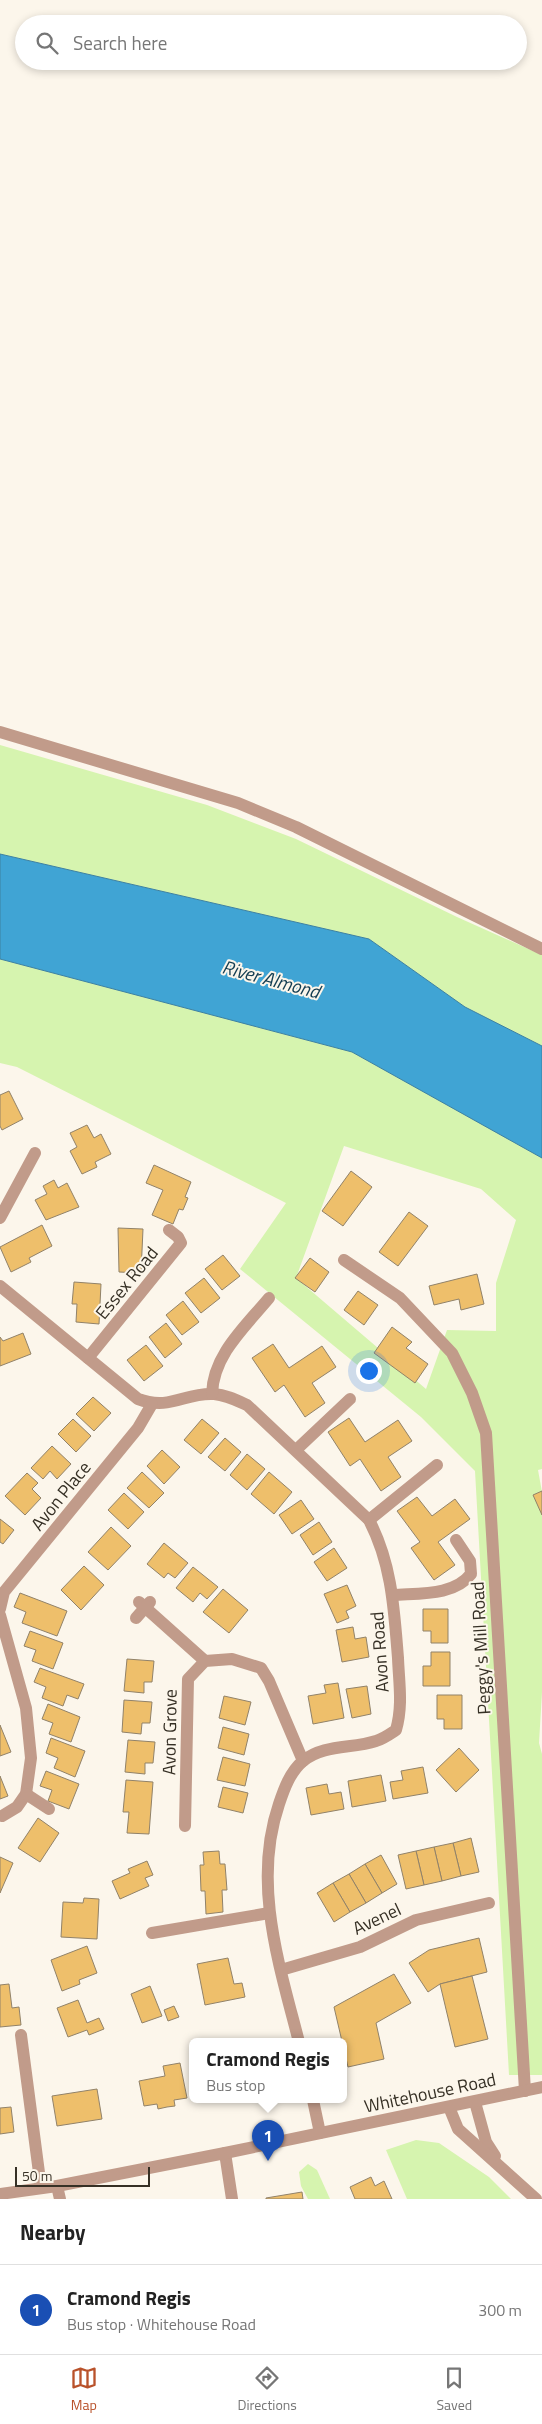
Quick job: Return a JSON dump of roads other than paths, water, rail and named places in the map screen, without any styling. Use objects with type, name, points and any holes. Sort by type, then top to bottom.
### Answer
[{"type":"street","points":[[0,732],[238,803],[296,827],[542,949]]},
{"type":"street","points":[[0,1218],[35,1153]]},
{"type":"street","name":"Essex Road","points":[[88,1358],[181,1243],[178,1237],[169,1230]]},
{"type":"street","name":"Peggy's Mill Road","points":[[344,1260],[400,1298],[452,1353],[472,1393],[486,1433],[525,2091]]},
{"type":"street","points":[[0,1286],[138,1399],[152,1404]]},
{"type":"street","points":[[212,1394],[213,1377],[222,1355],[269,1298]]},
{"type":"street","name":"Avon Road","points":[[152,1404],[212,1394],[229,1397],[247,1405],[369,1520],[380,1542],[393,1596],[401,1711],[396,1730],[376,1741],[332,1748],[303,1761],[286,1782],[271,1826],[266,1866],[269,1913],[298,2038]]},
{"type":"street","points":[[296,1450],[350,1399]]},
{"type":"street","name":"Avon Place","points":[[0,1609],[4,1592],[138,1428],[152,1404]]},
{"type":"street","points":[[369,1520],[437,1465]]},
{"type":"street","points":[[393,1596],[453,1589],[464,1583],[471,1574],[470,1561],[456,1540]]},
{"type":"street","points":[[136,1618],[145,1604],[205,1662],[232,1659],[261,1668],[269,1681],[303,1761]]},
{"type":"street","points":[[0,1615],[26,1708],[31,1758],[26,1794],[17,1807],[2,1816]]},
{"type":"street","name":"Avon Grove","points":[[185,1826],[191,1811],[188,1679],[205,1662]]},
{"type":"street","points":[[26,1794],[49,1809]]},
{"type":"street","name":"Avenel","points":[[281,1970],[360,1947],[416,1920],[489,1904]]},
{"type":"street","points":[[152,1933],[269,1913]]},
{"type":"street","points":[[21,2035],[41,2188]]},
{"type":"street","name":"Whitehouse Road","points":[[0,2194],[57,2186],[542,2087]]},
{"type":"street","points":[[475,2102],[486,2142],[504,2169]]},
{"type":"street","points":[[314,2103],[320,2133]]},
{"type":"street","points":[[449,2107],[458,2129],[536,2199]]},
{"type":"street","points":[[225,2152],[232,2199]]},
{"type":"street","points":[[57,2186],[60,2199]]},
{"type":"water","name":"River Almond","points":[[0,854],[369,939],[465,1007],[542,1046],[542,1158],[352,1052],[0,959]]},
{"type":"place","name":"Cramond Regis","points":[[268,2161]]}]
